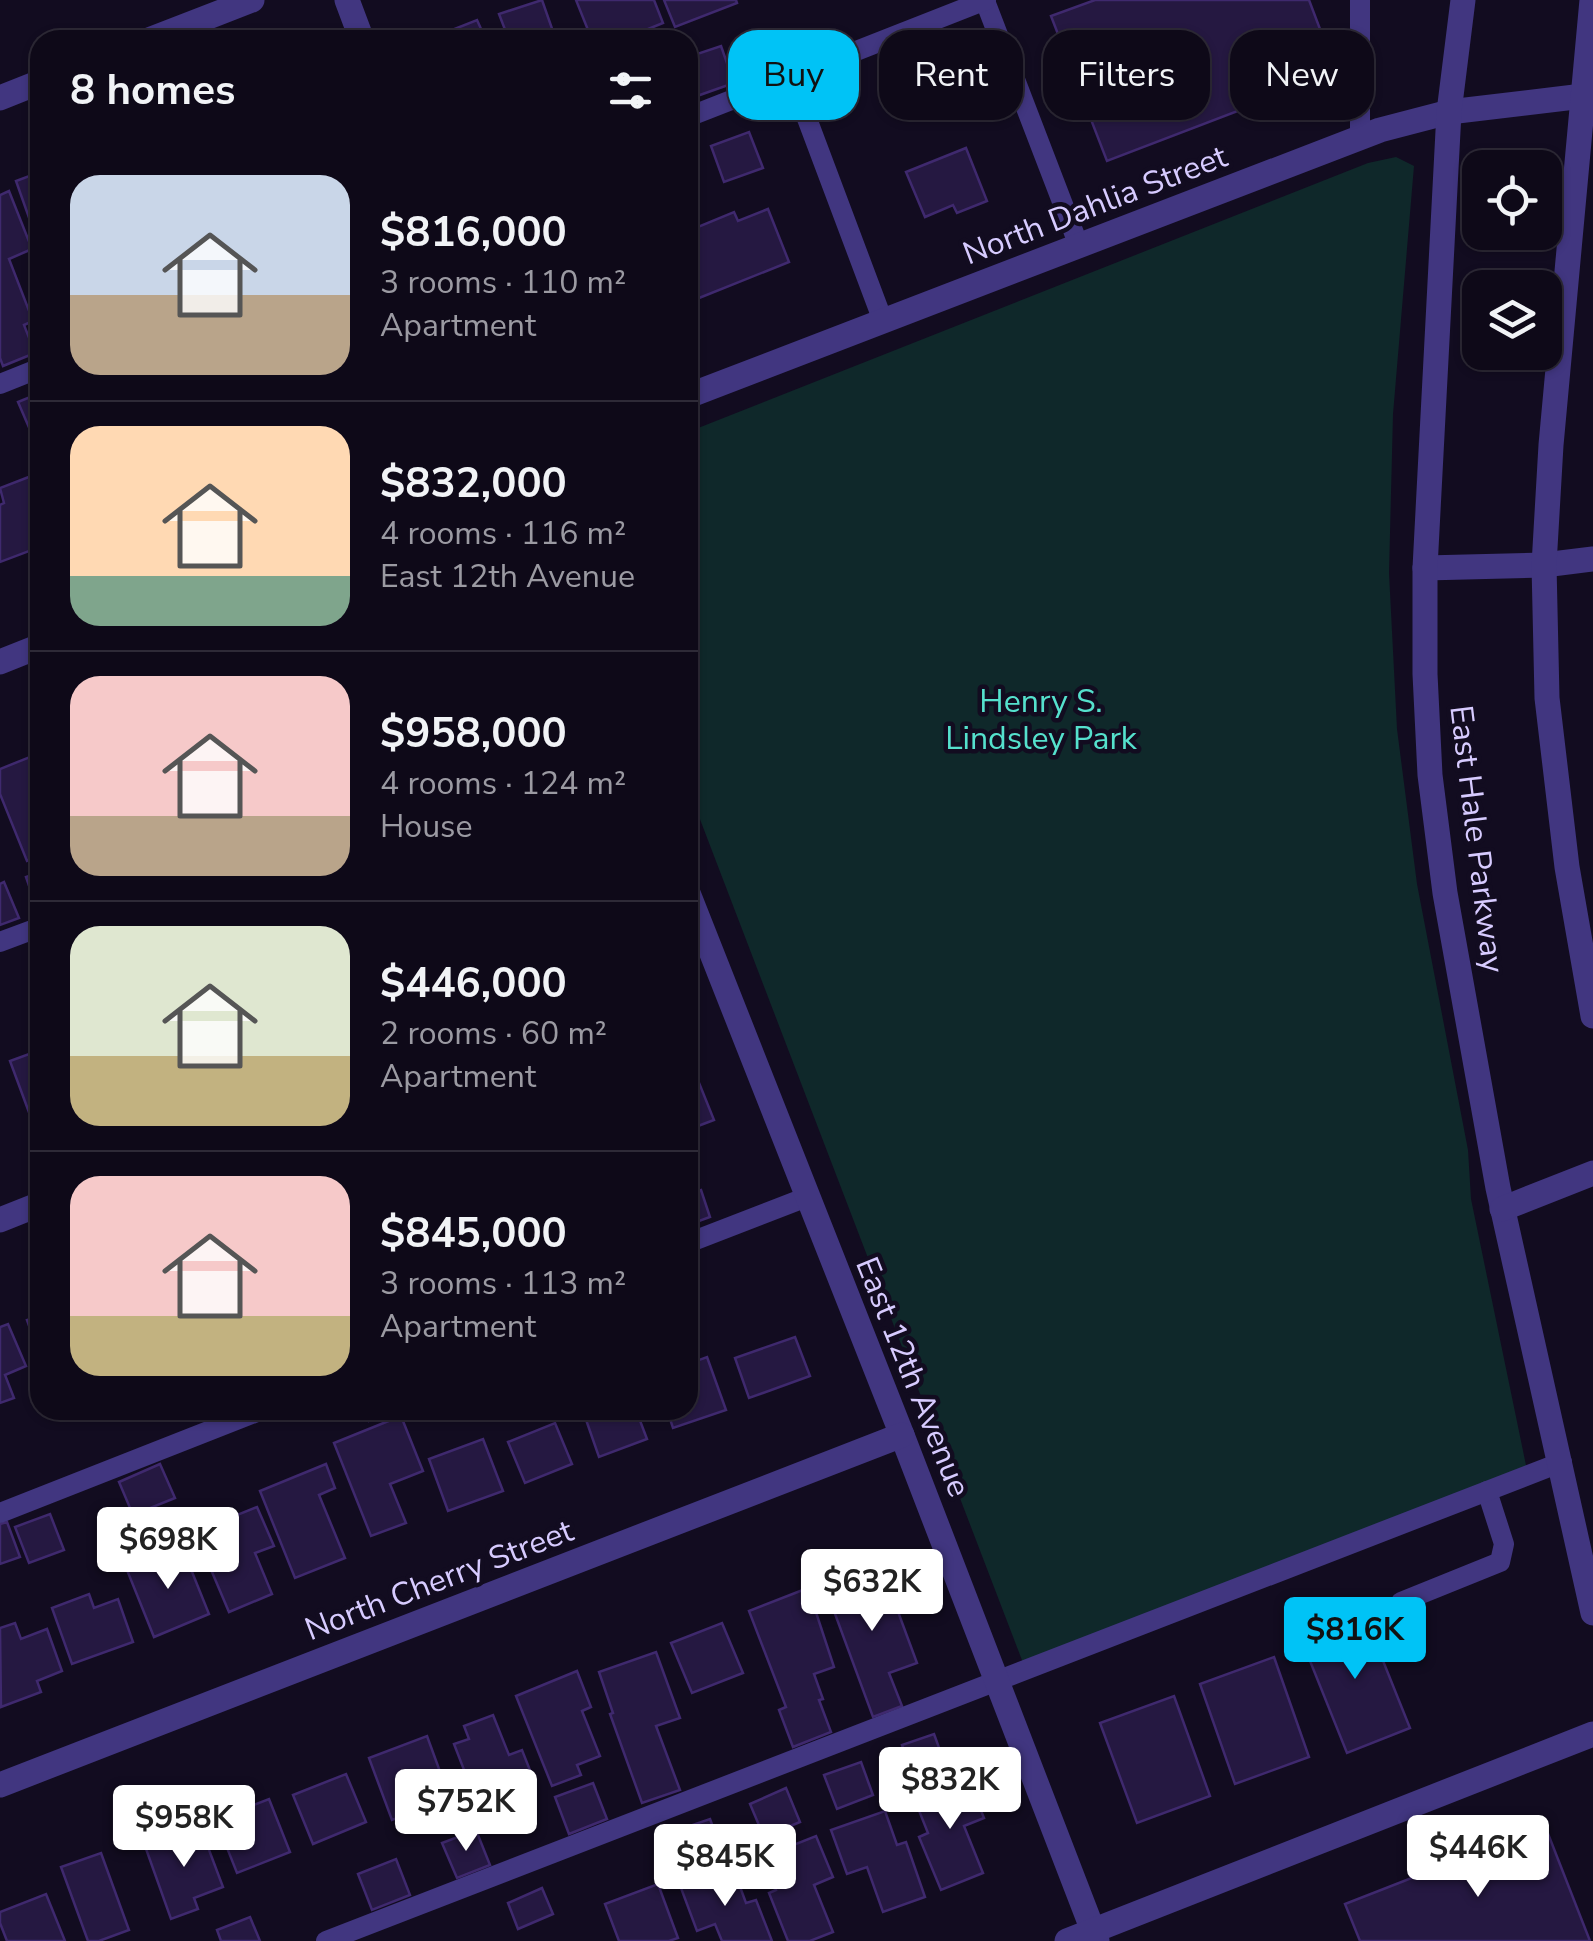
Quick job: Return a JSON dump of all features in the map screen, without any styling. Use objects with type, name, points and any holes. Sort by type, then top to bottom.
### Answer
[{"type":"street","points":[[175,30],[252,0]]},
{"type":"street","points":[[347,0],[358,30]]},
{"type":"street","name":"East Hale Parkway","points":[[1463,0],[1449,112],[1425,568],[1430,775],[1445,893],[1502,1209],[1593,1613]]},
{"type":"street","points":[[1592,0],[1588,94],[1551,445],[1544,565],[1547,698],[1567,868],[1593,1016]]},
{"type":"street","points":[[0,98],[30,86]]},
{"type":"street","name":"North Dahlia Street","points":[[698,392],[1360,138],[1449,112],[1588,94]]},
{"type":"street","points":[[1425,568],[1544,565],[1593,559]]},
{"type":"street","points":[[0,662],[30,650]]},
{"type":"street","name":"East 12th Avenue","points":[[698,948],[807,1196],[1095,1936]]},
{"type":"street","points":[[1502,1209],[1593,1173]]},
{"type":"street","points":[[0,1220],[30,1208]]},
{"type":"street","name":"North Cherry Street","points":[[0,1785],[902,1435]]},
{"type":"street","points":[[1067,1941],[1095,1936],[1593,1734]]},
{"type":"lane","points":[[859,49],[986,0],[1079,246]]},
{"type":"lane","points":[[1360,0],[1360,138]]},
{"type":"lane","points":[[698,113],[728,101]]},
{"type":"lane","points":[[808,120],[883,321]]},
{"type":"lane","points":[[0,384],[30,372]]},
{"type":"lane","points":[[0,942],[30,931]]},
{"type":"lane","points":[[698,1240],[807,1196]]},
{"type":"lane","points":[[0,1513],[237,1420]]},
{"type":"lane","points":[[326,1941],[1562,1462]]},
{"type":"lane","points":[[1402,1602],[1500,1562],[1504,1544],[1487,1491]]},
{"type":"green space","name":"Henry S. Lindsley Park","points":[[1396,157],[1414,166],[1393,414],[1389,573],[1397,729],[1417,884],[1468,1150],[1471,1199],[1528,1475],[1025,1668],[698,814],[698,428],[1368,163]]},
{"type":"building","points":[[542,0],[552,30],[505,30],[499,14]]},
{"type":"building","points":[[576,0],[654,0],[663,23],[646,30],[588,30]]},
{"type":"building","points":[[664,0],[736,0],[737,3],[675,27]]},
{"type":"building","points":[[1095,0],[1309,0],[1320,30],[1230,30],[1230,114],[1107,161],[1091,120],[1210,120],[1210,30],[1056,30],[1051,16]]},
{"type":"building","points":[[477,20],[482,30],[452,30]]},
{"type":"building","points":[[721,46],[728,66],[728,85],[698,96],[698,54]]},
{"type":"building","points":[[749,132],[763,168],[724,182],[711,146]]},
{"type":"building","points":[[966,148],[987,201],[957,213],[953,205],[925,217],[906,172]]},
{"type":"building","points":[[30,176],[30,220],[16,181]]},
{"type":"building","points":[[9,191],[30,244],[30,250],[9,259],[30,313],[30,322],[24,325],[30,355],[3,366],[0,358],[0,195]]},
{"type":"building","points":[[768,209],[789,262],[698,298],[698,227],[734,212],[738,221]]},
{"type":"building","points":[[30,397],[30,430],[18,402]]},
{"type":"building","points":[[30,477],[30,551],[0,562],[0,505],[4,503],[0,488]]},
{"type":"building","points":[[30,757],[27,861],[0,794],[0,769]]},
{"type":"building","points":[[4,882],[19,918],[0,925],[0,884]]},
{"type":"building","points":[[30,1054],[30,1115],[10,1061]]},
{"type":"building","points":[[698,1080],[714,1120],[698,1126]]},
{"type":"building","points":[[701,1190],[710,1217],[698,1221]]},
{"type":"building","points":[[8,1324],[26,1366],[5,1375],[14,1398],[0,1403],[0,1327]]},
{"type":"building","points":[[795,1337],[810,1376],[749,1398],[735,1358]]},
{"type":"building","points":[[707,1357],[726,1410],[698,1420],[698,1360]]},
{"type":"building","points":[[391,1420],[403,1420],[423,1471],[390,1484],[406,1523],[371,1536],[334,1443]]},
{"type":"building","points":[[586,1420],[640,1420],[647,1439],[599,1457]]},
{"type":"building","points":[[670,1420],[697,1420],[673,1428]]},
{"type":"building","points":[[555,1423],[572,1464],[525,1483],[508,1442]]},
{"type":"building","points":[[483,1439],[503,1491],[448,1511],[429,1459]]},
{"type":"building","points":[[160,1464],[175,1498],[133,1515],[119,1482]]},
{"type":"building","points":[[326,1464],[335,1488],[319,1495],[345,1558],[295,1578],[260,1491]]},
{"type":"building","points":[[257,1507],[274,1546],[255,1553],[272,1594],[229,1612],[195,1532]]},
{"type":"building","points":[[50,1514],[64,1550],[29,1563],[15,1527]]},
{"type":"building","points":[[7,1522],[20,1557],[0,1564],[0,1524]]},
{"type":"building","points":[[182,1547],[209,1614],[154,1637],[127,1570]]},
{"type":"building","points":[[880,1563],[917,1663],[889,1673],[902,1706],[873,1717],[824,1584]]},
{"type":"building","points":[[808,1588],[834,1667],[814,1674],[831,1732],[793,1747],[779,1710],[786,1707],[749,1611]]},
{"type":"building","points":[[89,1594],[94,1608],[118,1599],[133,1642],[72,1664],[52,1608]]},
{"type":"building","points":[[1363,1611],[1410,1728],[1347,1753],[1300,1636]]},
{"type":"building","points":[[15,1623],[21,1639],[47,1629],[62,1671],[37,1681],[41,1692],[1,1707],[0,1628]]},
{"type":"building","points":[[722,1623],[743,1673],[692,1693],[671,1643]]},
{"type":"building","points":[[656,1652],[680,1718],[656,1726],[680,1790],[642,1803],[599,1672]]},
{"type":"building","points":[[1274,1657],[1309,1757],[1235,1784],[1200,1684]]},
{"type":"building","points":[[577,1671],[591,1707],[582,1711],[600,1756],[577,1765],[581,1775],[552,1786],[516,1696]]},
{"type":"building","points":[[1174,1696],[1210,1796],[1137,1823],[1100,1723]]},
{"type":"building","points":[[493,1715],[509,1755],[522,1750],[535,1783],[478,1806],[454,1744],[469,1739],[464,1726]]},
{"type":"building","points":[[934,1734],[946,1767],[913,1779],[902,1745]]},
{"type":"building","points":[[427,1736],[450,1799],[392,1820],[369,1758]]},
{"type":"building","points":[[861,1762],[873,1795],[837,1809],[824,1775]]},
{"type":"building","points":[[346,1774],[366,1822],[313,1844],[293,1795]]},
{"type":"building","points":[[967,1776],[984,1818],[964,1826],[983,1873],[941,1890],[919,1837],[928,1833],[914,1798]]},
{"type":"building","points":[[593,1783],[607,1819],[569,1834],[555,1797]]},
{"type":"building","points":[[786,1788],[800,1822],[764,1837],[750,1804]]},
{"type":"building","points":[[269,1799],[290,1852],[237,1873],[216,1820]]},
{"type":"building","points":[[885,1811],[897,1845],[906,1842],[925,1897],[883,1912],[867,1867],[847,1874],[831,1830]]},
{"type":"building","points":[[710,1819],[723,1854],[688,1866],[675,1831]]},
{"type":"building","points":[[200,1826],[223,1887],[194,1898],[198,1909],[171,1919],[145,1846]]},
{"type":"building","points":[[1545,1826],[1590,1941],[1360,1941],[1345,1904]]},
{"type":"building","points":[[476,1830],[490,1865],[457,1878],[442,1843]]},
{"type":"building","points":[[816,1836],[833,1877],[814,1885],[833,1932],[810,1941],[788,1941],[769,1893],[776,1890],[763,1857]]},
{"type":"building","points":[[101,1853],[129,1930],[88,1941],[61,1867]]},
{"type":"building","points":[[396,1859],[410,1895],[372,1910],[358,1874]]},
{"type":"building","points":[[733,1868],[746,1903],[756,1900],[772,1941],[722,1941],[715,1924],[697,1931],[681,1888]]},
{"type":"building","points":[[658,1884],[678,1938],[619,1941],[605,1904]]},
{"type":"building","points":[[542,1888],[553,1914],[518,1929],[508,1903]]},
{"type":"building","points":[[46,1894],[65,1941],[7,1941],[0,1912]]},
{"type":"building","points":[[250,1917],[260,1941],[221,1941],[217,1930]]}]
